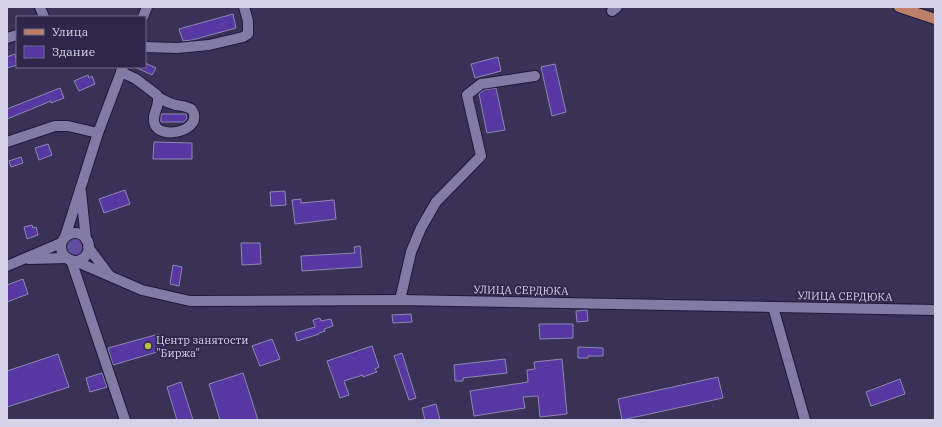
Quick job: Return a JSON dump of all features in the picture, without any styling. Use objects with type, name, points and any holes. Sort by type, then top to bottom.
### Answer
[{"type":"main road","points":[[899,7],[935,19]]},
{"type":"street","points":[[144,16],[148,7]]},
{"type":"street","points":[[146,47],[177,48],[209,45],[243,37],[248,34],[248,21],[244,7]]},
{"type":"street","points":[[125,420],[71,260],[62,252],[63,240],[98,133],[122,69],[147,86],[159,98]]},
{"type":"street","points":[[400,300],[411,252],[421,228],[436,202],[481,156],[467,95],[481,84],[535,76]]},
{"type":"street","points":[[7,142],[55,126],[68,126],[98,133]]},
{"type":"street","points":[[25,259],[71,260],[83,258],[86,255],[88,243],[80,187]]},
{"type":"street","points":[[7,266],[25,259],[63,240],[68,234],[76,233],[80,234],[88,243],[110,276]]},
{"type":"street","name":"УЛИЦА СЕРДЮКА","points":[[71,260],[142,290],[190,301],[400,300],[935,310]]},
{"type":"street","points":[[773,307],[805,420]]},
{"type":"shaded area","points":[[75,238],[81,241],[84,247],[81,253],[75,256],[69,253],[66,247],[69,241]]},
{"type":"building","points":[[233,14],[236,28],[183,41],[179,29]]},
{"type":"building","points":[[15,54],[16,65],[7,68],[7,57]]},
{"type":"building","points":[[498,57],[501,71],[475,78],[471,64]]},
{"type":"building","points":[[146,63],[156,68],[152,75],[137,68],[146,68]]},
{"type":"building","points":[[555,64],[566,112],[552,116],[541,67]]},
{"type":"building","points":[[88,75],[89,78],[92,76],[95,84],[79,91],[74,81]]},
{"type":"building","points":[[60,88],[64,98],[51,103],[51,101],[7,119],[7,109]]},
{"type":"building","points":[[496,88],[505,130],[487,133],[479,94],[484,90]]},
{"type":"building","points":[[161,114],[186,114],[187,118],[184,122],[161,122]]},
{"type":"building","points":[[154,142],[192,143],[192,159],[153,159]]},
{"type":"building","points":[[48,144],[52,155],[39,160],[35,148]]},
{"type":"building","points":[[21,157],[23,163],[11,167],[9,161]]},
{"type":"building","points":[[125,190],[130,204],[104,213],[99,199]]},
{"type":"building","points":[[285,191],[286,205],[271,206],[270,192]]},
{"type":"building","points":[[301,199],[301,203],[334,200],[336,219],[295,224],[292,200]]},
{"type":"building","points":[[32,225],[33,228],[36,227],[38,235],[27,239],[24,227]]},
{"type":"building","points":[[241,243],[260,243],[261,264],[242,265]]},
{"type":"building","points":[[360,246],[362,267],[302,271],[301,256],[355,253],[354,247]]},
{"type":"building","points":[[173,265],[182,267],[179,286],[170,284]]},
{"type":"building","points":[[23,279],[28,294],[7,302],[7,285]]},
{"type":"building","points":[[587,310],[588,321],[577,322],[576,311]]},
{"type":"building","points":[[411,314],[412,322],[393,323],[392,315]]},
{"type":"building","points":[[320,318],[321,321],[331,319],[333,326],[324,329],[325,331],[319,334],[297,341],[295,333],[315,327],[313,320]]},
{"type":"building","points":[[539,324],[573,324],[573,338],[540,339]]},
{"type":"building","points":[[159,334],[164,350],[113,365],[108,348]]},
{"type":"building","points":[[272,339],[280,359],[260,366],[252,346]]},
{"type":"building","points":[[372,346],[379,367],[375,369],[377,372],[344,381],[349,395],[340,398],[327,361]]},
{"type":"building","points":[[578,347],[603,348],[603,356],[578,358]]},
{"type":"building","points":[[402,353],[416,398],[409,400],[394,356]]},
{"type":"building","points":[[58,354],[69,387],[7,407],[7,371]]},
{"type":"building","points":[[505,359],[507,373],[463,378],[463,381],[455,381],[454,365]]},
{"type":"building","points":[[562,359],[567,414],[540,417],[538,396],[523,397],[525,408],[474,416],[470,391],[528,382],[527,370],[535,369],[534,362]]},
{"type":"building","points":[[102,373],[107,387],[90,392],[86,378]]},
{"type":"building","points":[[243,373],[258,420],[220,420],[209,384]]},
{"type":"building","points":[[718,377],[723,398],[622,420],[618,399]]},
{"type":"building","points":[[900,379],[905,394],[871,406],[866,392]]},
{"type":"building","points":[[181,382],[193,420],[177,420],[167,387]]},
{"type":"building","points":[[436,404],[440,420],[425,420],[422,408]]},
{"type":"place","name":"Центр занятости \"Биржа\"","points":[[148,346]]}]
